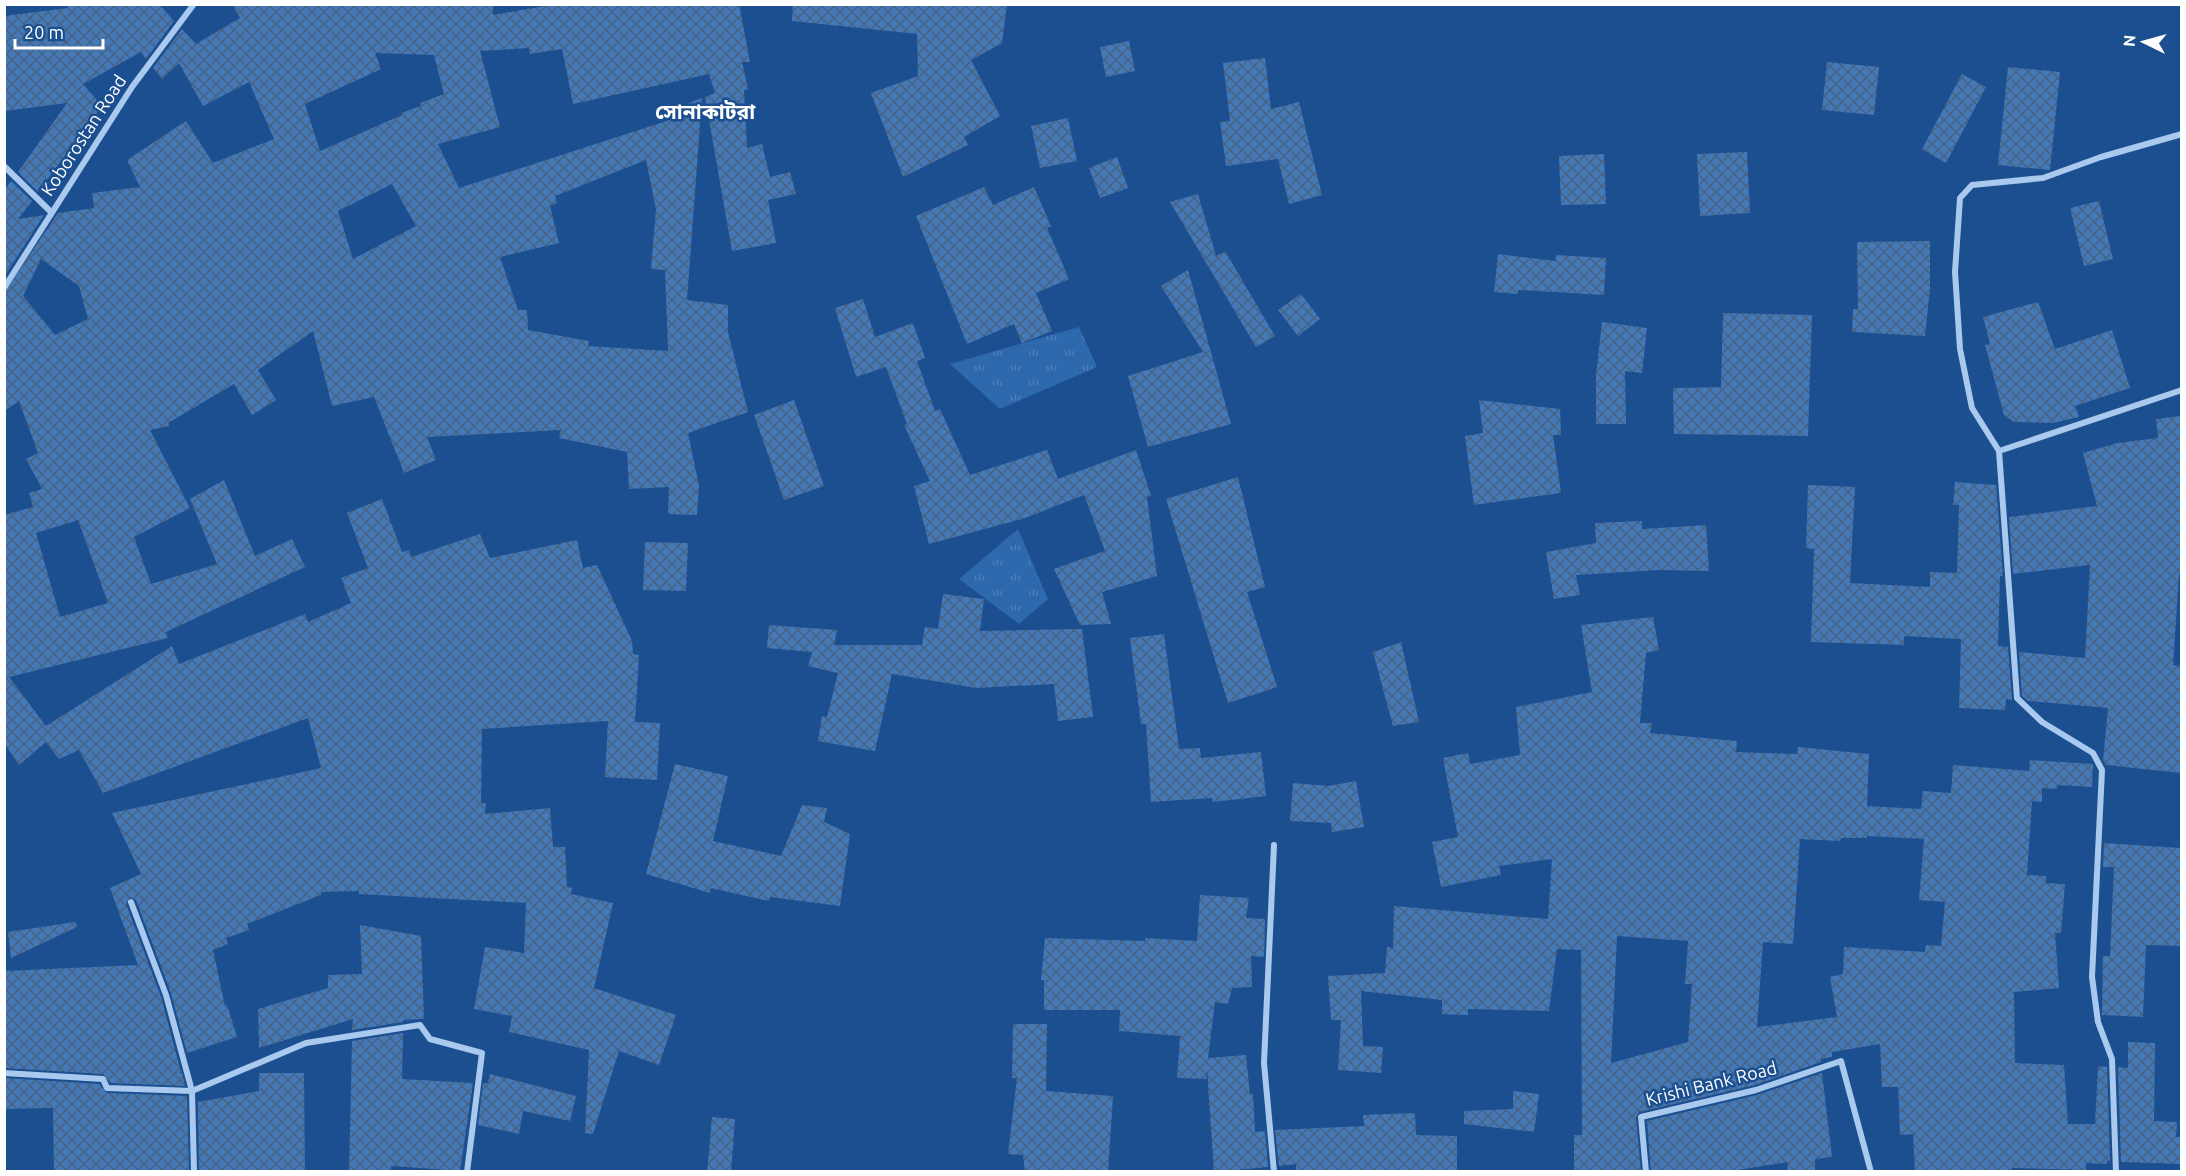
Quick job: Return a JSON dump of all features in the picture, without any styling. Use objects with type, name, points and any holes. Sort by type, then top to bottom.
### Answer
[{"type":"street","name":"Koborostan Road","points":[[4,288],[132,87],[194,4]]},
{"type":"street","points":[[2116,1172],[2112,1059],[2098,1022],[2092,977],[2102,770],[2093,753],[2042,722],[2017,698],[1999,451],[1972,408],[1960,349],[1955,272],[1960,198],[1972,185],[2043,178],[2101,157],[2181,134]]},
{"type":"street","points":[[4,166],[51,212]]},
{"type":"street","points":[[1999,451],[2181,390]]},
{"type":"street","points":[[1274,845],[1264,1063],[1274,1172]]},
{"type":"street","points":[[131,902],[166,995],[192,1091],[194,1172]]},
{"type":"street","points":[[4,1073],[103,1079],[107,1088],[192,1091],[306,1043],[420,1025],[430,1038],[482,1053],[467,1172]]},
{"type":"street","name":"Krishi Bank Road","points":[[1646,1172],[1641,1116],[1756,1090],[1841,1061],[1871,1172]]},
{"type":"green space","points":[[1079,327],[1097,367],[1000,409],[950,364]]},
{"type":"green space","points":[[1018,529],[1048,599],[1019,624],[959,579]]},
{"type":"building","points":[[66,4],[159,4],[174,21],[146,59],[141,52],[83,84],[102,106],[38,192],[18,172],[67,103],[4,111],[4,16],[68,8]]},
{"type":"building","points":[[232,4],[493,4],[493,15],[556,4],[739,4],[750,62],[742,62],[748,89],[744,90],[747,148],[762,144],[770,177],[790,172],[796,194],[768,200],[776,243],[732,251],[705,97],[715,93],[709,74],[573,104],[562,49],[530,54],[529,48],[480,51],[500,127],[438,144],[459,188],[679,117],[676,108],[702,98],[687,300],[728,305],[728,332],[748,412],[688,433],[699,486],[697,515],[668,514],[669,487],[629,489],[627,452],[559,438],[561,430],[427,437],[436,460],[404,473],[374,397],[332,406],[313,331],[258,370],[276,400],[252,415],[234,384],[168,423],[169,426],[150,430],[190,508],[134,537],[151,584],[217,564],[190,499],[224,480],[255,556],[292,539],[305,567],[166,632],[168,638],[9,677],[46,726],[172,646],[179,664],[305,614],[308,622],[351,603],[341,578],[368,568],[347,513],[382,499],[402,552],[409,550],[411,557],[480,534],[490,558],[577,540],[583,568],[597,565],[632,641],[633,654],[639,655],[635,722],[660,723],[657,780],[605,777],[608,721],[482,729],[481,803],[486,803],[485,814],[550,808],[553,847],[565,847],[567,887],[572,888],[571,894],[613,903],[594,988],[676,1015],[659,1065],[619,1051],[593,1134],[585,1133],[589,1050],[509,1032],[512,1016],[474,1009],[485,947],[524,953],[526,903],[359,894],[359,891],[321,892],[321,895],[247,924],[249,930],[226,938],[228,944],[213,950],[225,1006],[227,1005],[237,1037],[187,1053],[171,993],[136,900],[130,897],[126,904],[161,997],[181,1072],[178,1073],[182,1073],[185,1086],[110,1083],[103,1074],[4,1068],[4,971],[138,965],[110,888],[141,874],[112,813],[321,768],[308,718],[103,793],[79,750],[59,759],[46,742],[19,765],[5,744],[4,515],[33,507],[29,493],[42,489],[26,459],[38,453],[19,401],[4,411],[4,293],[58,213],[94,208],[92,193],[140,187],[127,160],[186,121],[213,163],[274,139],[249,82],[203,106],[179,63],[162,79],[153,68],[182,29],[196,44],[240,18]],"holes":[[[375,53],[434,55],[444,94],[420,103],[421,106],[320,151],[305,104],[381,69]],[[646,160],[656,209],[651,269],[665,270],[668,351],[588,346],[589,341],[528,330],[527,310],[518,310],[500,257],[559,243],[550,206],[557,203],[555,196]],[[392,184],[416,226],[353,259],[338,211]],[[41,259],[79,286],[88,319],[55,335],[23,296]],[[78,520],[108,603],[60,617],[36,533]]]},
{"type":"building","points":[[793,4],[1007,4],[1002,43],[971,60],[1000,116],[964,137],[968,145],[903,177],[871,93],[918,76],[917,34],[792,21]]},
{"type":"building","points":[[1129,41],[1135,71],[1106,77],[1100,47]]},
{"type":"building","points":[[1265,58],[1271,109],[1299,102],[1322,195],[1289,204],[1278,159],[1226,166],[1220,122],[1230,121],[1223,63]]},
{"type":"building","points":[[1827,62],[1879,67],[1874,115],[1822,110]]},
{"type":"building","points":[[2008,67],[2060,72],[2050,170],[1998,165]]},
{"type":"building","points":[[1962,74],[1986,87],[1946,163],[1922,149]]},
{"type":"building","points":[[1068,118],[1077,161],[1040,168],[1031,126]]},
{"type":"building","points":[[1747,152],[1750,213],[1700,216],[1697,154]]},
{"type":"building","points":[[1604,154],[1606,204],[1561,205],[1559,156]]},
{"type":"building","points":[[1117,157],[1128,188],[1100,198],[1089,168]]},
{"type":"building","points":[[11,181],[32,201],[18,219],[44,215],[4,277],[4,190]]},
{"type":"building","points":[[984,187],[993,205],[1034,187],[1051,226],[1047,228],[1069,279],[1036,293],[1052,331],[1022,343],[1014,324],[967,344],[916,216]]},
{"type":"building","points":[[1198,194],[1216,256],[1225,251],[1275,336],[1256,347],[1170,202]]},
{"type":"building","points":[[2099,201],[2113,259],[2084,266],[2070,208]]},
{"type":"building","points":[[1930,241],[1930,289],[1925,336],[1852,332],[1853,309],[1858,309],[1857,242]]},
{"type":"building","points":[[1498,254],[1556,261],[1556,255],[1606,258],[1604,295],[1518,290],[1518,294],[1494,292]]},
{"type":"building","points":[[1188,270],[1231,424],[1148,447],[1128,376],[1203,352],[1161,286]]},
{"type":"building","points":[[1301,294],[1320,319],[1298,336],[1278,310]]},
{"type":"building","points":[[863,299],[875,337],[913,323],[925,358],[917,361],[935,411],[940,409],[970,475],[1047,450],[1058,479],[1136,450],[1151,496],[1147,497],[1157,576],[1102,592],[1111,624],[1080,625],[1054,569],[1105,551],[1084,495],[1025,518],[929,544],[914,486],[930,481],[904,425],[907,424],[886,367],[856,377],[835,308]]},
{"type":"building","points":[[2038,302],[2055,349],[2112,330],[2130,388],[2075,406],[2079,417],[2053,423],[2014,422],[2004,415],[1985,345],[1990,344],[1983,317]]},
{"type":"building","points":[[1723,313],[1812,315],[1808,436],[1674,434],[1673,388],[1721,387]]},
{"type":"building","points":[[1602,322],[1647,328],[1642,373],[1625,371],[1626,424],[1596,424],[1596,375]]},
{"type":"building","points":[[794,400],[824,486],[784,500],[754,415]]},
{"type":"building","points":[[1479,400],[1560,409],[1561,435],[1553,435],[1561,493],[1474,505],[1465,436],[1483,433]]},
{"type":"building","points":[[2180,416],[2181,574],[2179,574],[2173,665],[2181,666],[2181,773],[2106,765],[2103,760],[2108,708],[2028,701],[2022,696],[2019,652],[2085,658],[2090,565],[2013,574],[2009,517],[2097,506],[2083,453],[2117,443],[2158,438],[2156,419]]},
{"type":"building","points":[[1238,477],[1265,587],[1247,592],[1277,687],[1228,703],[1166,499]]},
{"type":"building","points":[[1955,482],[1996,485],[2003,576],[2000,576],[1998,646],[2008,647],[2012,700],[2006,699],[2005,710],[1959,708],[1961,639],[1904,636],[1904,645],[1811,642],[1814,549],[1806,548],[1808,485],[1855,487],[1850,583],[1930,587],[1930,572],[1957,573],[1959,505],[1953,505]]},
{"type":"building","points":[[1642,521],[1642,529],[1706,525],[1709,571],[1659,570],[1576,575],[1580,595],[1554,599],[1546,552],[1596,543],[1595,523]]},
{"type":"building","points":[[645,542],[688,543],[686,591],[643,590]]},
{"type":"building","points":[[943,594],[984,599],[980,631],[1082,629],[1093,717],[1058,721],[1054,684],[976,688],[892,674],[875,751],[818,741],[822,716],[827,717],[838,673],[808,666],[812,652],[767,648],[769,625],[837,630],[834,645],[922,645],[925,627],[938,629]]},
{"type":"building","points":[[1653,617],[1659,650],[1646,653],[1640,723],[1652,723],[1650,733],[1737,741],[1736,752],[1797,754],[1798,747],[1869,754],[1867,806],[1921,809],[1923,791],[1951,793],[1953,765],[2029,771],[2030,760],[2093,764],[2092,787],[2057,785],[2057,789],[2042,788],[2042,802],[2032,801],[2027,875],[2046,876],[2046,883],[2065,884],[2061,933],[2055,933],[2059,988],[2014,992],[2015,1063],[2064,1065],[2068,1124],[2095,1124],[2098,1066],[2107,1067],[2110,1161],[2107,1161],[2107,1164],[2086,1163],[2086,1170],[2012,1168],[2012,1172],[1915,1172],[1913,1134],[1900,1135],[1898,1087],[1882,1087],[1880,1044],[1832,1052],[1832,1057],[1821,1059],[1821,1062],[1755,1085],[1639,1112],[1636,1117],[1641,1172],[1574,1172],[1574,1135],[1582,1135],[1581,950],[1557,949],[1549,1011],[1468,1009],[1468,1015],[1442,1014],[1442,1000],[1361,991],[1363,1046],[1383,1047],[1381,1073],[1338,1070],[1341,1020],[1331,1020],[1328,976],[1385,973],[1387,947],[1393,948],[1394,906],[1548,919],[1552,859],[1499,866],[1501,875],[1441,887],[1432,842],[1458,837],[1443,758],[1468,753],[1470,764],[1520,755],[1516,707],[1592,692],[1581,625]],"holes":[[[1867,836],[1924,839],[1919,900],[1945,902],[1941,946],[1926,945],[1925,952],[1844,947],[1843,974],[1830,977],[1837,1017],[1757,1027],[1763,942],[1793,944],[1800,839],[1840,841],[1841,838],[1867,838]],[[1617,936],[1688,941],[1685,984],[1692,984],[1688,1042],[1611,1063]]]},
{"type":"building","points":[[1164,634],[1179,749],[1200,748],[1201,758],[1261,752],[1266,796],[1213,802],[1212,798],[1151,802],[1146,724],[1141,724],[1130,638]]},
{"type":"building","points":[[1401,642],[1419,722],[1393,726],[1373,652]]},
{"type":"building","points":[[675,764],[728,776],[713,841],[781,856],[802,805],[827,808],[824,822],[850,834],[840,906],[770,897],[769,901],[711,888],[710,893],[646,874]]},
{"type":"building","points":[[1356,781],[1364,827],[1332,832],[1331,823],[1290,821],[1293,783],[1328,786]]},
{"type":"building","points":[[2104,843],[2181,848],[2181,946],[2146,945],[2143,1017],[2102,1015],[2103,956],[2110,956],[2114,867],[2103,867]]},
{"type":"building","points":[[1200,895],[1249,898],[1246,918],[1265,919],[1264,957],[1251,956],[1252,987],[1232,988],[1228,1004],[1215,1002],[1208,1058],[1246,1055],[1250,1094],[1253,1094],[1255,1132],[1265,1131],[1268,1167],[1214,1172],[1207,1069],[1206,1079],[1177,1078],[1180,1036],[1119,1031],[1120,1010],[1044,1010],[1044,980],[1041,980],[1045,938],[1145,941],[1145,938],[1197,941]]},
{"type":"building","points":[[75,922],[77,927],[11,958],[8,932]]},
{"type":"building","points":[[360,925],[421,936],[424,1019],[403,1020],[403,1022],[352,1030],[353,1019],[259,1048],[258,1009],[328,988],[328,975],[362,974]]},
{"type":"building","points":[[1013,1024],[1047,1024],[1046,1091],[1113,1096],[1108,1172],[1025,1172],[1023,1155],[1008,1154],[1017,1078],[1012,1078]]},
{"type":"building","points":[[403,1033],[402,1079],[473,1083],[460,1171],[391,1166],[391,1172],[349,1172],[352,1041]]},
{"type":"building","points":[[2128,1042],[2155,1043],[2154,1121],[2177,1122],[2176,1137],[2181,1137],[2181,1164],[2121,1162],[2118,1067],[2128,1068]]},
{"type":"building","points":[[259,1073],[304,1073],[305,1172],[199,1172],[198,1102],[259,1091]]},
{"type":"building","points":[[1822,1073],[1832,1157],[1815,1159],[1815,1172],[1787,1172],[1788,1162],[1725,1172],[1651,1172],[1647,1121],[1757,1095]]},
{"type":"building","points":[[490,1074],[576,1096],[570,1121],[523,1111],[519,1134],[478,1125],[483,1083],[488,1083]]},
{"type":"building","points":[[4,1078],[99,1084],[107,1093],[187,1096],[189,1172],[54,1172],[53,1108],[4,1109]]},
{"type":"building","points":[[1513,1091],[1539,1094],[1534,1132],[1464,1124],[1464,1111],[1513,1109]]},
{"type":"building","points":[[1415,1113],[1416,1135],[1457,1136],[1457,1172],[1296,1172],[1296,1164],[1279,1166],[1275,1130],[1364,1126],[1363,1115]]},
{"type":"building","points":[[712,1117],[735,1119],[731,1172],[707,1172]]},
{"type":"district","name":"সোনাকাটরা","points":[[705,111]]}]
